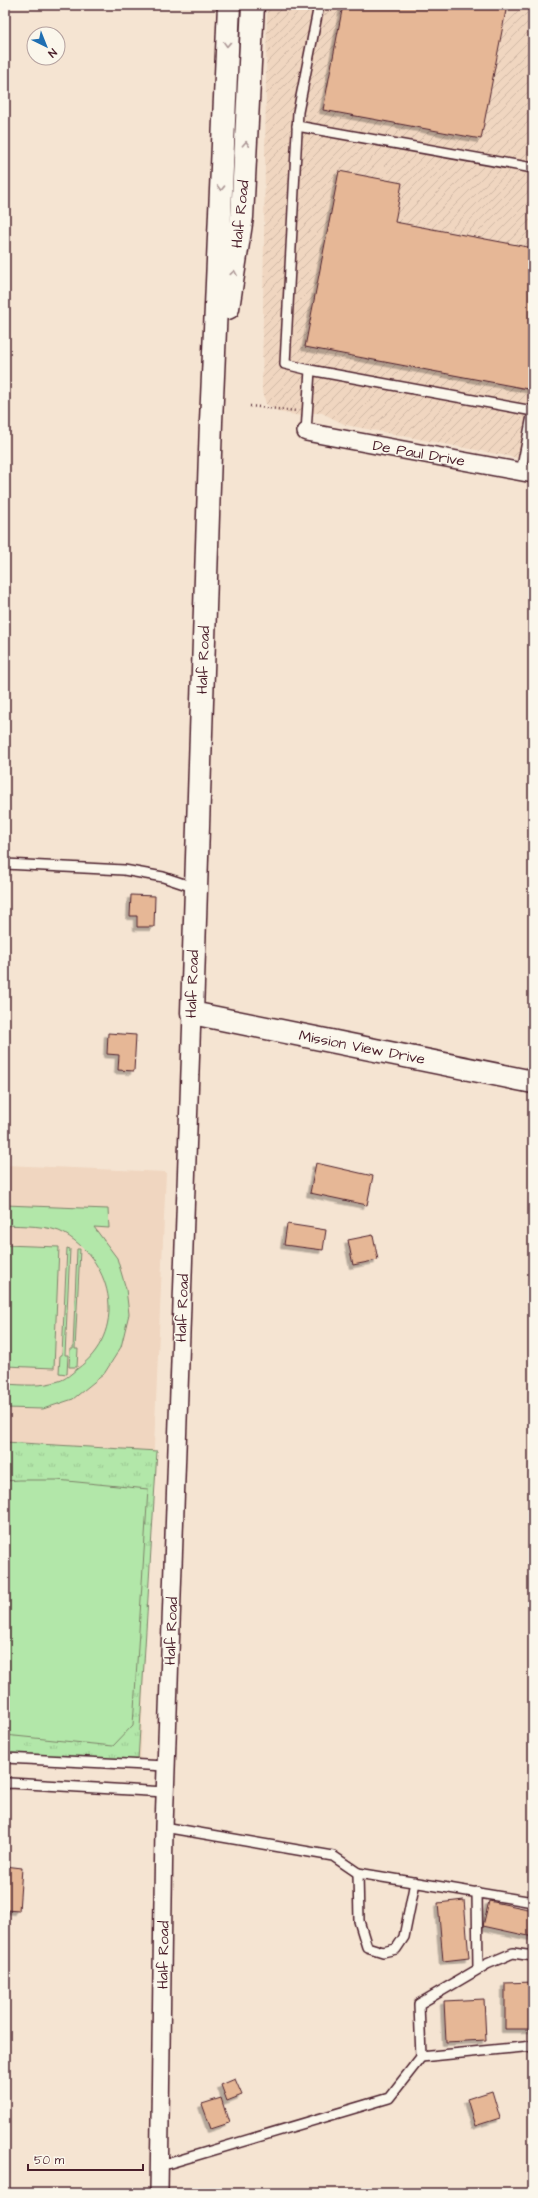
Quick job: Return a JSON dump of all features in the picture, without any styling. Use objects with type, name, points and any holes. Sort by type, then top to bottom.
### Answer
[{"type":"street","name":"Half Road","points":[[159,2193],[165,1792],[211,422],[229,5]]},
{"type":"street","name":"Half Road","points":[[211,422],[242,217],[252,5]]},
{"type":"street","name":"De Paul Drive","points":[[306,432],[527,473]]},
{"type":"street","name":"Mission View Drive","points":[[192,1013],[533,1082]]},
{"type":"lane","points":[[319,5],[298,112],[285,364],[310,370],[533,411],[527,473]]},
{"type":"lane","points":[[297,126],[533,168]]},
{"type":"lane","points":[[306,432],[310,370]]},
{"type":"lane","points":[[5,864],[124,870],[163,877],[196,888]]},
{"type":"lane","points":[[5,1758],[166,1766]]},
{"type":"lane","points":[[5,1784],[10,1783],[165,1792]]},
{"type":"lane","points":[[164,1827],[332,1856],[358,1873],[533,1902]]},
{"type":"lane","points":[[358,1873],[359,1921],[367,1947],[384,1952],[396,1949],[404,1937],[415,1882]]},
{"type":"lane","points":[[477,1892],[478,1968]]},
{"type":"lane","points":[[160,2166],[389,2098],[421,2057],[419,2004],[478,1968],[513,1953],[533,1956]]},
{"type":"lane","points":[[421,2057],[533,2046]]},
{"type":"path","points":[[250,406],[297,411]]},
{"type":"shaded area","points":[[267,5],[533,5],[533,461],[346,425],[322,413],[312,413],[301,416],[279,412],[266,404],[262,390]]},
{"type":"shaded area","points":[[5,1165],[166,1172],[140,1767],[5,1760]]},
{"type":"green space","points":[[5,1205],[108,1209],[109,1228],[94,1227],[117,1258],[126,1289],[129,1314],[121,1347],[104,1374],[73,1399],[43,1409],[5,1408],[5,1384],[46,1384],[62,1380],[71,1374],[93,1354],[103,1337],[108,1318],[108,1299],[104,1280],[95,1263],[82,1247],[65,1234],[52,1229],[36,1226],[5,1225]]},
{"type":"green space","points":[[5,1245],[59,1247],[54,1368],[5,1366]]},
{"type":"green space","points":[[67,1248],[70,1249],[65,1355],[68,1355],[67,1374],[59,1373],[60,1355],[62,1355]]},
{"type":"green space","points":[[77,1249],[80,1249],[75,1349],[78,1349],[77,1367],[69,1367],[70,1349],[73,1349]]},
{"type":"green space","points":[[5,1442],[157,1451],[138,1761],[5,1753]]},
{"type":"green space","points":[[57,1480],[148,1489],[133,1725],[113,1746],[5,1735],[5,1481]]},
{"type":"building","points":[[343,5],[507,5],[481,139],[323,110]]},
{"type":"building","points":[[339,171],[402,183],[395,222],[533,248],[533,390],[305,347]]},
{"type":"building","points":[[131,895],[155,896],[154,927],[137,927],[137,916],[130,916]]},
{"type":"building","points":[[108,1033],[136,1035],[134,1071],[118,1070],[119,1055],[107,1054]]},
{"type":"building","points":[[316,1163],[373,1176],[367,1205],[310,1193]]},
{"type":"building","points":[[287,1224],[326,1230],[323,1250],[284,1245]]},
{"type":"building","points":[[373,1235],[378,1260],[353,1265],[348,1240]]},
{"type":"building","points":[[5,1866],[22,1868],[19,1911],[5,1910]]},
{"type":"building","points":[[464,1900],[469,1958],[443,1961],[438,1903]]},
{"type":"building","points":[[489,1901],[533,1910],[533,1937],[483,1926]]},
{"type":"building","points":[[533,1982],[533,2029],[505,2029],[505,1983]]},
{"type":"building","points":[[484,1999],[486,2040],[446,2042],[444,2001]]},
{"type":"building","points":[[235,2079],[242,2095],[227,2101],[221,2085]]},
{"type":"building","points":[[492,2091],[500,2118],[475,2126],[467,2099]]},
{"type":"building","points":[[221,2098],[229,2123],[211,2129],[202,2104]]}]
